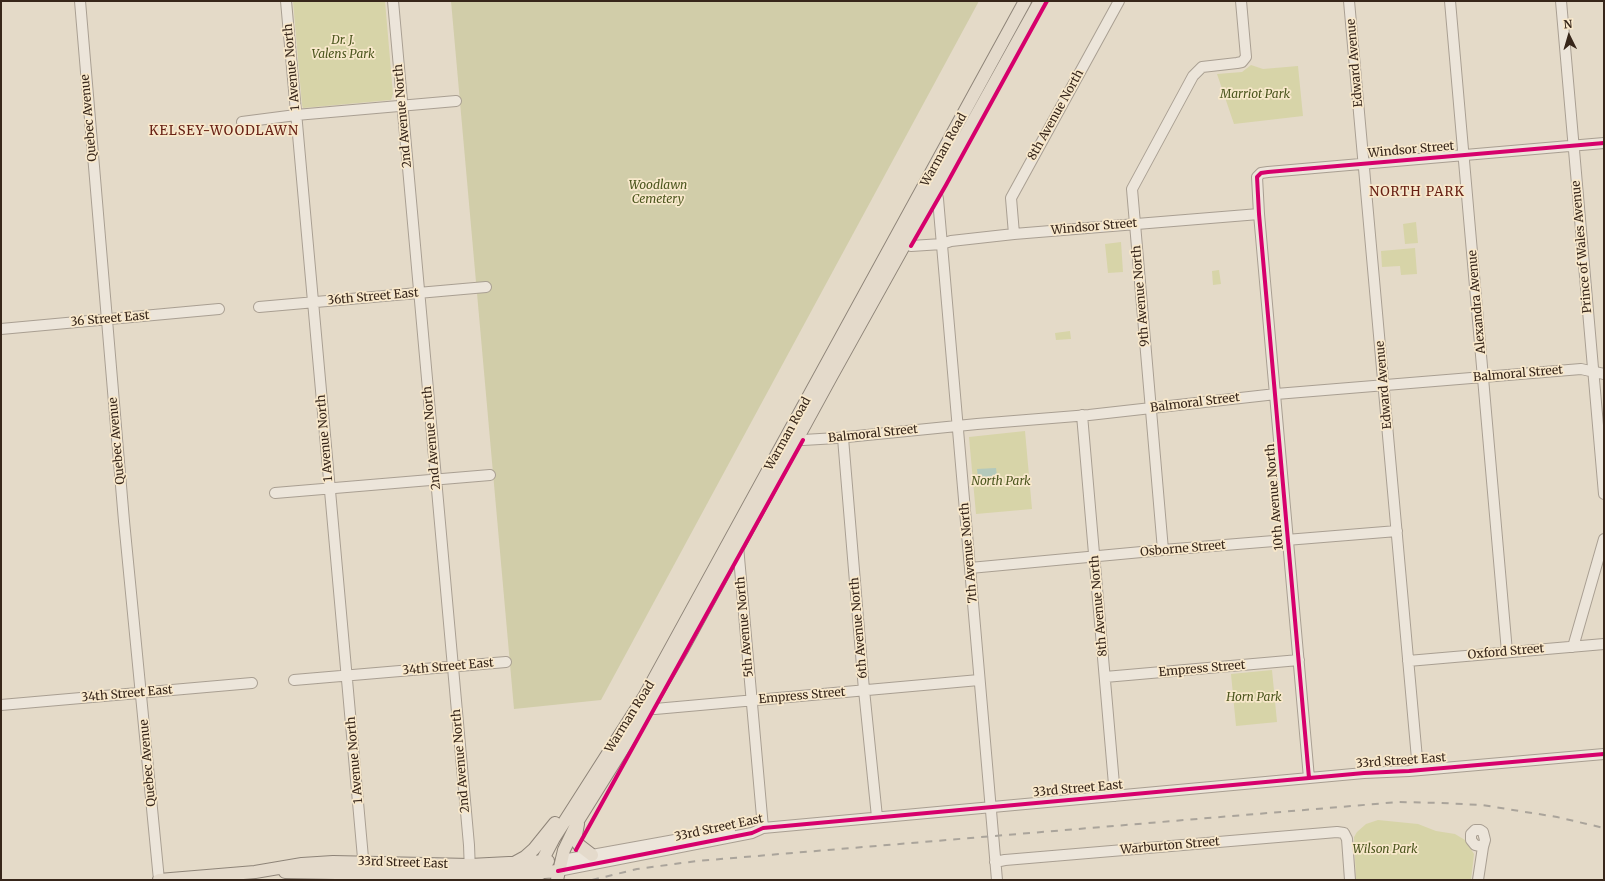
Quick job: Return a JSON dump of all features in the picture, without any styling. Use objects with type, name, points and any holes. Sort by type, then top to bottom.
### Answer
[{"type":"main road","name":"Warman Road","points":[[548,872],[650,705],[738,546],[792,437],[1025,1]]},
{"type":"main road","name":"Warman Road","points":[[548,872],[554,838],[644,697],[792,437],[936,190],[1040,1]]},
{"type":"main road","points":[[512,864],[525,857],[534,849],[558,819],[579,797]]},
{"type":"main road","points":[[579,819],[576,835],[579,845],[592,856]]},
{"type":"main road","name":"33rd Street East","points":[[159,880],[255,872],[302,864],[333,862],[364,862],[472,874],[512,864],[548,872]]},
{"type":"main road","name":"33rd Street East","points":[[255,872],[455,876],[472,874],[548,872]]},
{"type":"street","name":"Quebec Avenue","points":[[80,1],[106,320],[159,880]]},
{"type":"street","name":"1 Avenue North","points":[[286,1],[364,875]]},
{"type":"street","name":"2nd Avenue North","points":[[393,1],[472,874]]},
{"type":"street","name":"8th Avenue North","points":[[1014,234],[1011,198],[1119,1]]},
{"type":"street","name":"9th Avenue North","points":[[1163,550],[1132,189],[1193,76],[1202,67],[1242,62],[1246,56],[1241,1]]},
{"type":"street","name":"Edward Avenue","points":[[1349,1],[1418,770]]},
{"type":"street","name":"Alexandra Avenue","points":[[1450,1],[1507,652]]},
{"type":"street","name":"Prince of Wales Avenue","points":[[1561,1],[1604,494]]},
{"type":"street","points":[[242,122],[296,115],[456,101]]},
{"type":"street","name":"Windsor Street","points":[[906,242],[910,246],[942,244],[951,241],[1014,234],[1259,214],[1257,183],[1258,177],[1261,173],[1604,143]]},
{"type":"street","points":[[928,180],[936,190]]},
{"type":"street","name":"7th Avenue North","points":[[936,190],[942,244],[997,880]]},
{"type":"street","name":"10th Avenue North","points":[[1259,214],[1309,778]]},
{"type":"street","name":"36th Street East","points":[[259,307],[486,287]]},
{"type":"street","name":"36 Street East","points":[[1,329],[219,309]]},
{"type":"street","name":"Balmoral Street","points":[[792,437],[803,440],[843,438],[1151,408],[1164,405],[1276,394],[1581,369],[1604,374]]},
{"type":"street","name":"8th Avenue North","points":[[1082,415],[1115,796]]},
{"type":"street","name":"6th Avenue North","points":[[843,438],[864,690],[877,817]]},
{"type":"street","points":[[275,494],[490,475]]},
{"type":"street","name":"Osborne Street","points":[[970,568],[1163,550],[1397,531]]},
{"type":"street","points":[[1572,647],[1604,539]]},
{"type":"street","name":"5th Avenue North","points":[[738,546],[763,828]]},
{"type":"street","name":"Oxford Street","points":[[1408,661],[1604,644]]},
{"type":"street","name":"Empress Street","points":[[1105,677],[1299,660]]},
{"type":"street","name":"34th Street East","points":[[294,680],[506,662]]},
{"type":"street","name":"Empress Street","points":[[650,705],[655,708],[979,680]]},
{"type":"street","name":"34th Street East","points":[[1,705],[252,683]]},
{"type":"street","name":"33rd Street East","points":[[548,872],[752,833],[763,828],[1309,778],[1604,754]]},
{"type":"street","name":"33rd Street East","points":[[548,872],[592,856],[756,825],[763,828]]},
{"type":"street","name":"Warburton Street","points":[[995,862],[1337,832],[1344,833],[1347,839],[1350,880]]},
{"type":"street","points":[[1478,880],[1483,847]]},
{"type":"green space","name":"Dr. J. Valens Park","points":[[293,1],[385,1],[393,94],[391,100],[303,108]]},
{"type":"green space","name":"Woodlawn Cemetery","points":[[451,1],[979,1],[601,700],[514,709]]},
{"type":"green space","name":"Marriot Park","points":[[1251,65],[1263,69],[1298,66],[1303,116],[1234,124],[1217,74],[1242,72]]},
{"type":"green space","points":[[1416,222],[1418,243],[1405,244],[1403,224]]},
{"type":"green space","points":[[1121,242],[1123,272],[1108,273],[1105,244]]},
{"type":"green space","points":[[1415,248],[1417,274],[1401,275],[1400,266],[1382,267],[1381,251]]},
{"type":"green space","points":[[1219,270],[1221,284],[1213,285],[1212,271]]},
{"type":"green space","points":[[1070,331],[1071,339],[1056,340],[1055,333]]},
{"type":"green space","name":"North Park","points":[[1025,431],[1032,509],[976,514],[969,437]]},
{"type":"green space","name":"Horn Park","points":[[1272,670],[1277,722],[1236,726],[1231,674]]},
{"type":"green space","name":"Wilson Park","points":[[1378,820],[1418,824],[1436,831],[1455,834],[1465,840],[1474,854],[1471,880],[1356,880],[1354,837],[1366,824]]},
{"type":"shaded area","points":[[996,468],[997,476],[978,478],[977,469]]},
{"type":"railway","points":[[592,880],[637,869],[697,861],[1399,802],[1482,805],[1557,817],[1604,828]]},
{"type":"cycle path","points":[[911,246],[1047,1]]},
{"type":"cycle path","points":[[1309,778],[1257,177],[1261,173],[1268,172],[1604,143]]},
{"type":"cycle path","points":[[576,850],[803,440]]},
{"type":"cycle path","points":[[558,871],[752,833],[763,828],[1364,773],[1409,771],[1604,754]]},
{"type":"district","name":"KELSEY-WOODLAWN","points":[[224,131]]},
{"type":"district","name":"NORTH PARK","points":[[1417,192]]}]
